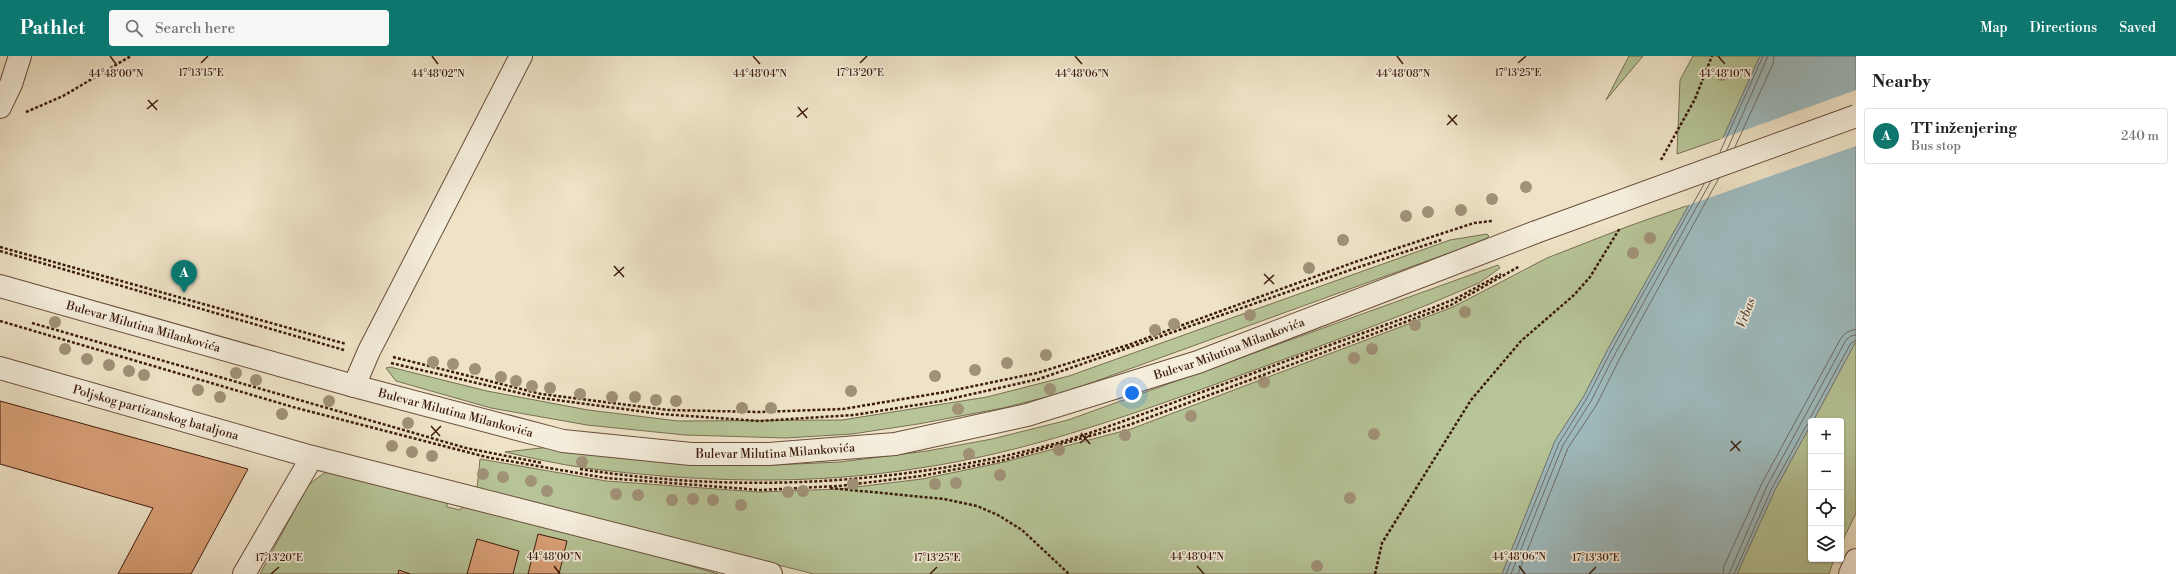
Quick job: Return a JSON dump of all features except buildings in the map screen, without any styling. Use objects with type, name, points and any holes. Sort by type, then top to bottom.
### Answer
[{"type":"street","points":[[0,107],[11,84],[20,56]]},
{"type":"street","points":[[354,386],[368,354],[521,56]]},
{"type":"street","name":"Bulevar Milutina Milankovića","points":[[0,286],[354,386],[562,442],[691,454],[769,454],[895,444],[1027,415],[1198,362],[1536,232],[1856,116]]},
{"type":"street","name":"Poljskog partizanskog bataljona","points":[[0,368],[312,457],[771,574]]},
{"type":"street","points":[[244,574],[312,457]]},
{"type":"street","points":[[1850,574],[1856,560]]},
{"type":"path","points":[[21,114],[63,96],[131,56]]},
{"type":"path","points":[[1657,166],[1695,99],[1712,56]]},
{"type":"path","points":[[0,247],[368,354],[540,394],[660,409],[759,412],[843,409],[945,392],[1037,373],[1128,345],[1362,259],[1474,223],[1498,222],[1484,227]]},
{"type":"path","points":[[1375,574],[1382,543],[1470,400],[1521,341],[1574,295],[1590,277],[1621,225]]},
{"type":"path","points":[[0,251],[368,354],[541,398],[661,414],[759,421],[854,415],[941,401],[1039,379],[1446,238]]},
{"type":"path","points":[[0,321],[293,407],[486,457],[606,478],[760,490],[822,487],[921,476],[1004,460],[1129,425],[1451,305],[1492,284],[1524,263],[1457,298],[1430,309],[1061,441],[933,469],[827,481],[763,484],[684,481],[589,471],[490,453],[305,402],[30,322]]},
{"type":"path","points":[[822,487],[944,499],[977,506],[998,514],[1022,530],[1069,574]]},
{"type":"green space","points":[[1629,56],[1643,56],[1606,100]]},
{"type":"green space","points":[[1693,56],[1760,56],[1723,138],[1677,154],[1680,80]]},
{"type":"green space","points":[[1689,205],[1608,349],[1584,396],[1555,441],[1502,574],[814,574],[477,489],[480,459],[606,481],[759,492],[839,489],[922,479],[1004,462],[1131,429],[1453,307],[1547,258],[1629,226]]},
{"type":"green space","points":[[1487,234],[1489,236],[1487,238],[1460,249],[1066,392],[1003,408],[918,424],[852,434],[786,438],[685,435],[587,425],[491,408],[396,381],[386,368],[390,367],[487,391],[588,410],[678,421],[842,420],[987,397],[1069,376],[1450,240]]},
{"type":"green space","points":[[1498,265],[1500,268],[1479,283],[1351,335],[1144,410],[1070,434],[958,462],[878,474],[836,478],[752,480],[711,479],[627,473],[585,468],[505,452],[550,447],[711,463],[773,465],[840,462],[927,451],[992,439],[1068,420]]},
{"type":"green space","points":[[1856,341],[1856,513],[1844,538],[1844,418],[1815,418]]},
{"type":"green space","points":[[1808,430],[1808,562],[1833,562],[1829,574],[1737,574],[1775,490]]},
{"type":"green space","points":[[327,471],[447,502],[447,507],[460,510],[463,506],[475,503],[718,574],[260,574],[308,485]]},
{"type":"water","name":"Vrbas","points":[[1760,56],[1856,56],[1856,341],[1815,418],[1808,418],[1808,430],[1775,490],[1737,574],[1502,574],[1555,441],[1584,396],[1608,349],[1689,205],[1723,138]]},
{"type":"pier","points":[[1856,90],[1856,146],[1686,206],[1720,139]]},
{"type":"place","name":"TT inženjering","points":[[184,293]]}]
